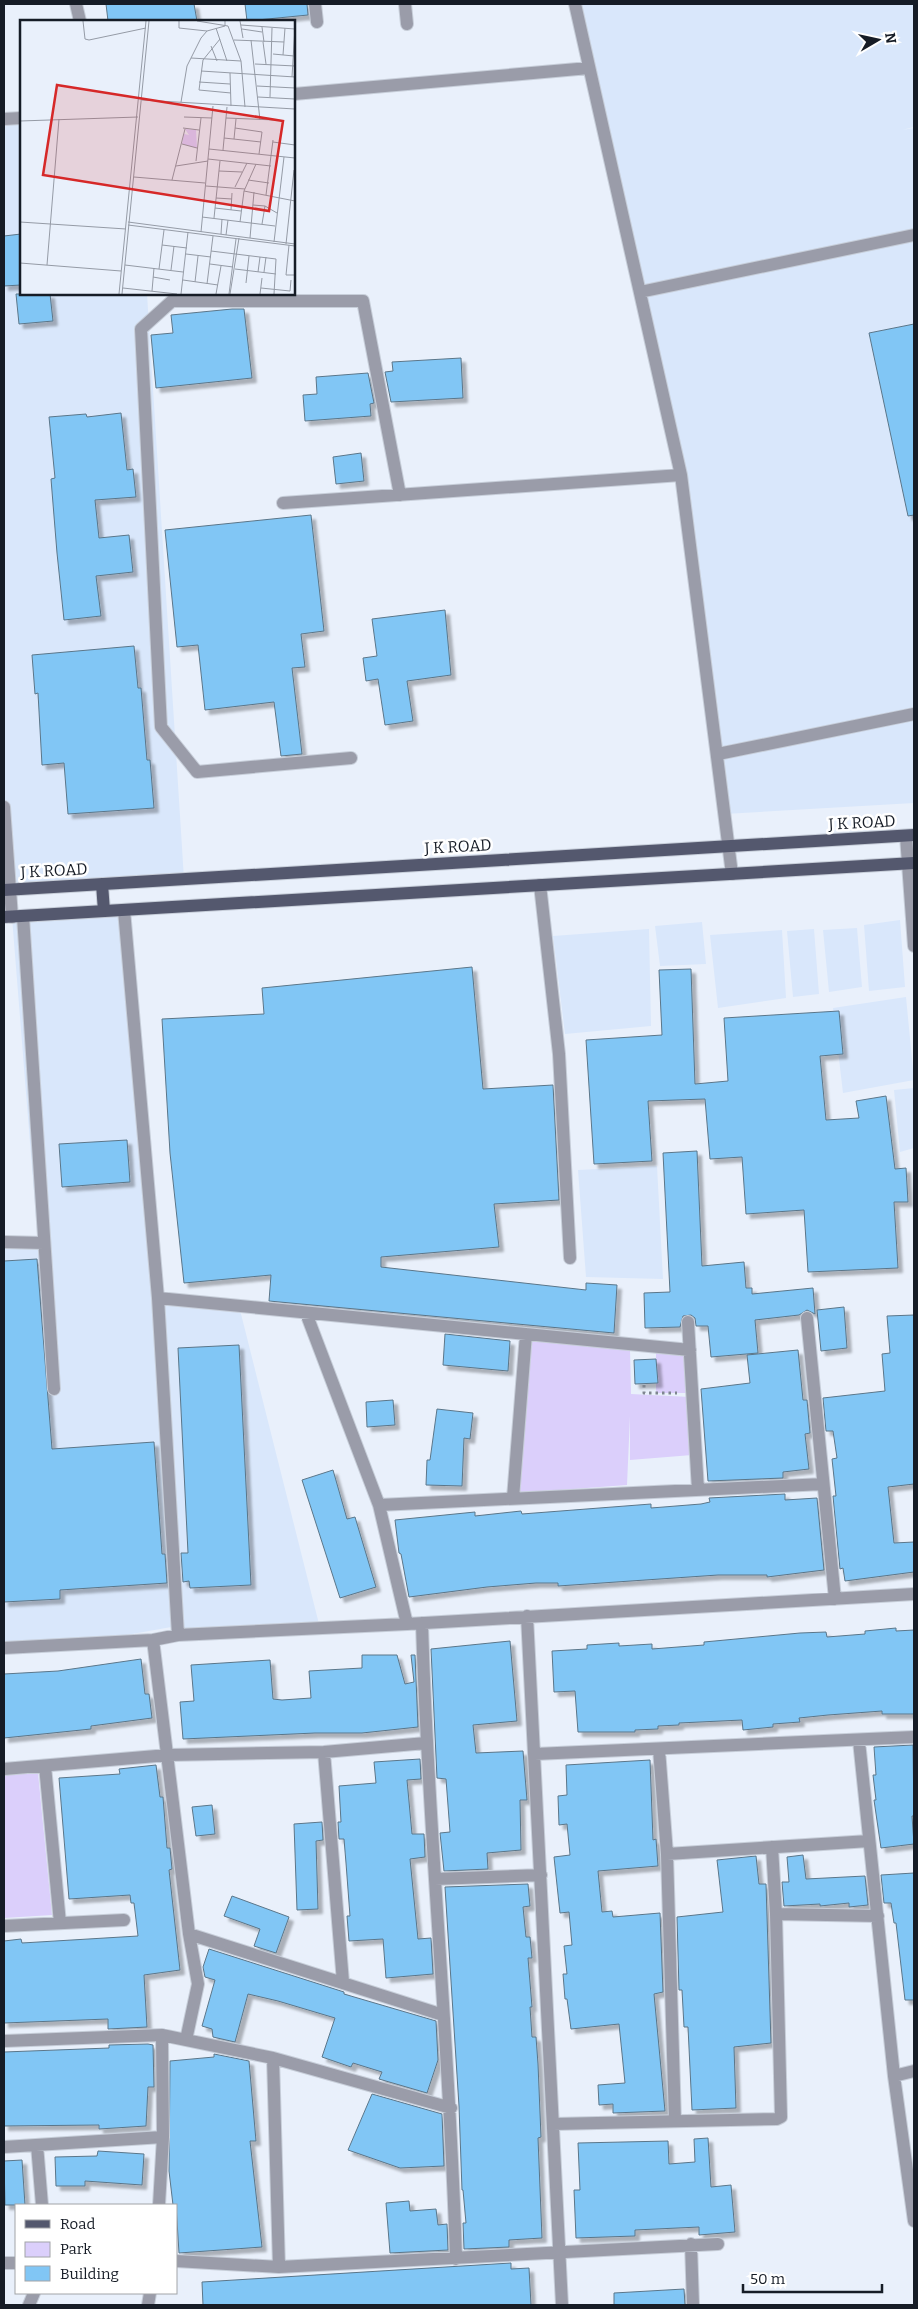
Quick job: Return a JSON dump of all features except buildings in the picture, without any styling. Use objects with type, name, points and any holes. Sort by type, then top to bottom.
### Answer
[{"type":"main road","name":"J K ROAD","points":[[7,889],[910,836]]},
{"type":"main road","points":[[13,917],[911,863]]},
{"type":"main road","points":[[102,884],[104,912]]},
{"type":"street","points":[[76,4],[80,20]]},
{"type":"street","points":[[315,4],[317,22]]},
{"type":"street","points":[[405,4],[407,24]]},
{"type":"street","points":[[575,4],[682,476],[732,874]]},
{"type":"street","points":[[295,94],[589,68]]},
{"type":"street","points":[[4,119],[20,118]]},
{"type":"street","points":[[640,292],[914,235]]},
{"type":"street","points":[[352,758],[197,772],[161,726],[141,329],[172,301],[364,301],[400,495]]},
{"type":"street","points":[[283,503],[682,476]]},
{"type":"street","points":[[718,754],[914,714]]},
{"type":"street","points":[[4,814],[7,889],[13,917],[44,1243],[54,1390]]},
{"type":"street","points":[[910,836],[914,946]]},
{"type":"street","points":[[540,885],[559,1054],[570,1258]]},
{"type":"street","points":[[124,910],[158,1298],[178,1635]]},
{"type":"street","points":[[4,1242],[44,1243]]},
{"type":"street","points":[[158,1298],[690,1350]]},
{"type":"street","points":[[306,1313],[379,1505],[407,1624]]},
{"type":"street","points":[[807,1318],[835,1598]]},
{"type":"street","points":[[688,1322],[698,1490]]},
{"type":"street","points":[[513,1498],[526,1334]]},
{"type":"street","points":[[379,1505],[824,1484]]},
{"type":"street","points":[[4,1648],[153,1640],[178,1635],[407,1624],[914,1594]]},
{"type":"street","points":[[527,1616],[562,2305]]},
{"type":"street","points":[[422,1623],[426,1743],[434,1879],[451,2108],[456,2259]]},
{"type":"street","points":[[153,1640],[189,1934],[198,1984],[186,2040]]},
{"type":"street","points":[[535,1754],[914,1737]]},
{"type":"street","points":[[859,1740],[894,2076],[914,2221]]},
{"type":"street","points":[[4,1769],[168,1755],[324,1752],[426,1743]]},
{"type":"street","points":[[659,1749],[667,1854],[674,2121]]},
{"type":"street","points":[[324,1752],[343,1982]]},
{"type":"street","points":[[45,1766],[60,1923]]},
{"type":"street","points":[[667,1854],[869,1841]]},
{"type":"street","points":[[553,2124],[777,2120],[781,2117],[776,1914],[772,1847]]},
{"type":"street","points":[[434,1879],[541,1875]]},
{"type":"street","points":[[776,1914],[878,1916]]},
{"type":"street","points":[[4,1926],[124,1920]]},
{"type":"street","points":[[189,1934],[343,1982],[443,2016]]},
{"type":"street","points":[[4,2041],[162,2035],[273,2058],[451,2108]]},
{"type":"street","points":[[159,2204],[163,2137],[162,2035]]},
{"type":"street","points":[[273,2058],[279,2267]]},
{"type":"street","points":[[894,2076],[914,2071]]},
{"type":"street","points":[[4,2147],[163,2137]]},
{"type":"street","points":[[36,2145],[42,2204]]},
{"type":"street","points":[[691,2244],[693,2305]]},
{"type":"street","points":[[178,2262],[279,2267],[718,2244]]},
{"type":"path","points":[[644,1385],[644,1393],[670,1393]]},
{"type":"shaded area","points":[[575,4],[914,4],[914,127],[902,130],[914,128],[914,803],[725,814],[691,546]]},
{"type":"shaded area","points":[[20,112],[20,295],[147,295],[184,879],[10,889],[4,805],[4,113]]},
{"type":"shaded area","points":[[124,910],[158,1298],[239,1306],[320,1628],[178,1635],[177,1626],[70,1645],[4,1648],[4,1243],[38,1243],[12,917]]},
{"type":"shaded area","points":[[900,920],[905,987],[869,991],[864,925]]},
{"type":"shaded area","points":[[702,922],[706,964],[660,966],[655,926]]},
{"type":"shaded area","points":[[857,928],[862,987],[829,992],[823,930]]},
{"type":"shaded area","points":[[649,929],[651,1026],[565,1034],[553,936]]},
{"type":"shaded area","points":[[814,929],[819,994],[793,997],[787,931]]},
{"type":"shaded area","points":[[782,930],[786,998],[718,1008],[710,935]]},
{"type":"shaded area","points":[[906,997],[914,1080],[843,1093],[833,1008]]},
{"type":"shaded area","points":[[914,1088],[914,1148],[900,1152],[894,1090]]},
{"type":"shaded area","points":[[657,1166],[663,1279],[586,1277],[578,1170]]},
{"type":"green space","points":[[529,1339],[630,1349],[631,1394],[690,1397],[692,1455],[630,1460],[630,1416],[627,1485],[519,1493]]},
{"type":"green space","points":[[656,1347],[690,1350],[693,1393],[656,1393]]},
{"type":"green space","points":[[38,1773],[52,1915],[4,1918],[4,1775]]}]
